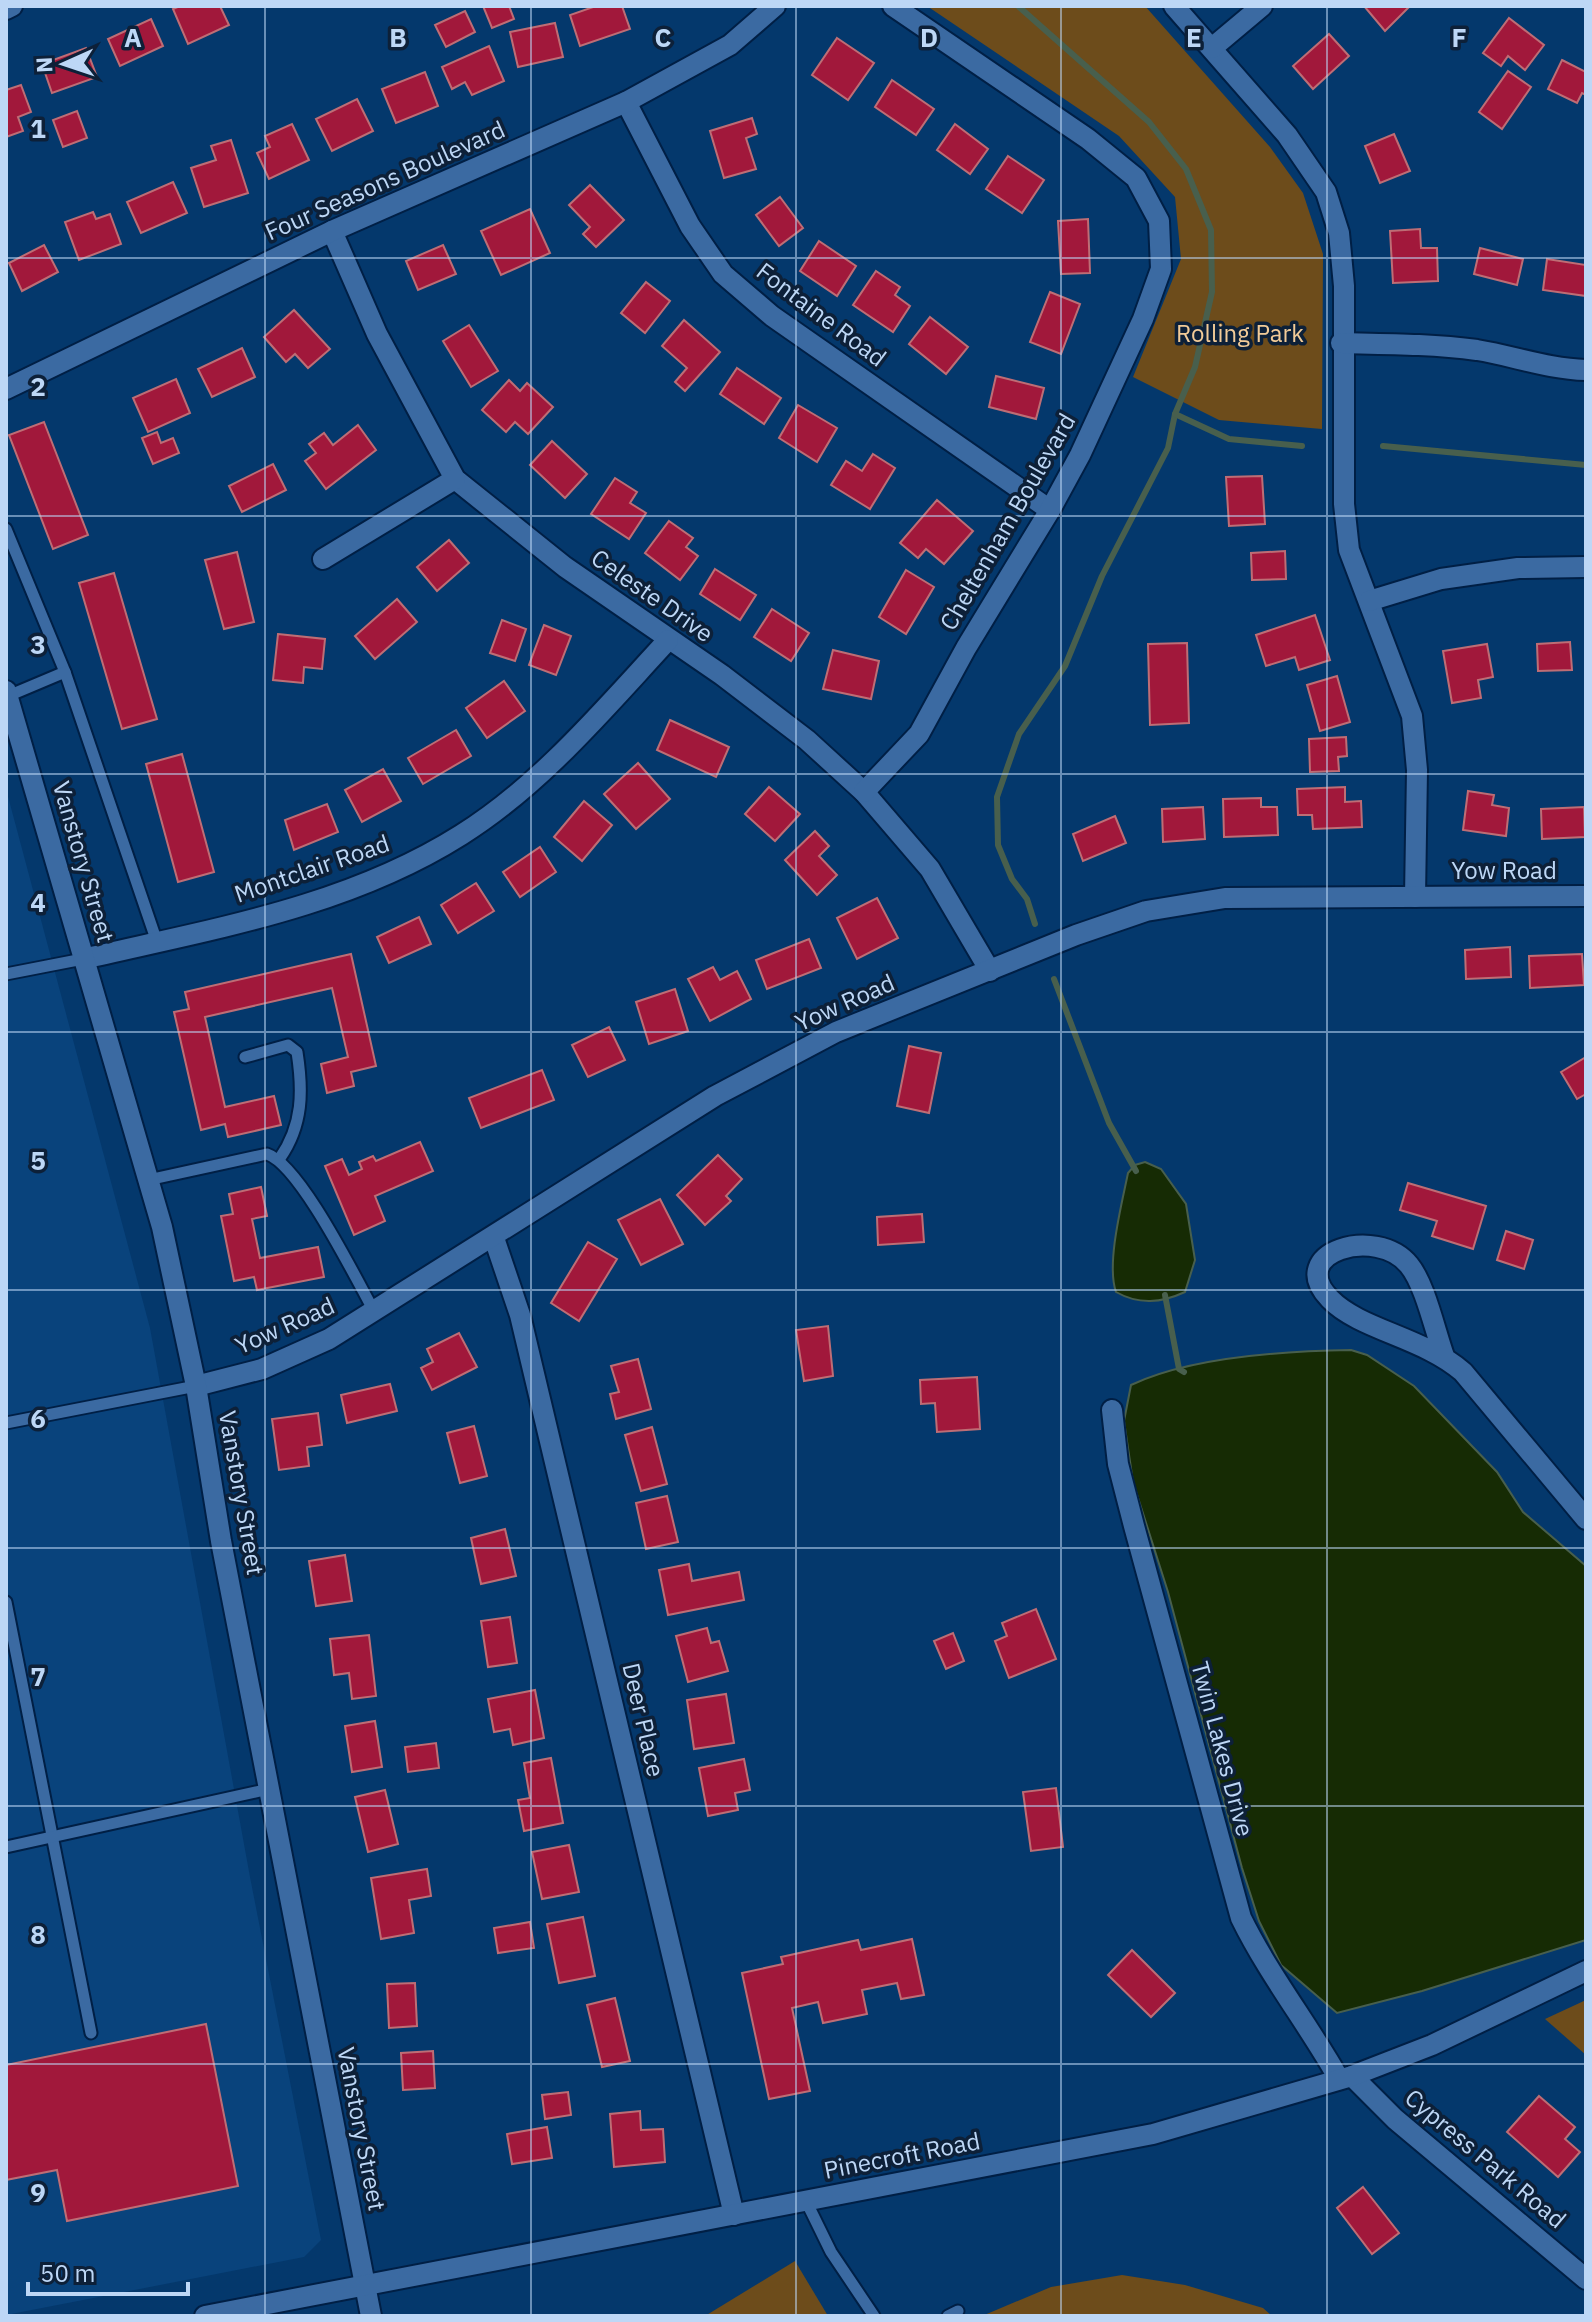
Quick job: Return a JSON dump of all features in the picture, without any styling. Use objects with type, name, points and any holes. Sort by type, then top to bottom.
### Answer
[{"type":"street","points":[[6,9],[12,6]]},
{"type":"street","name":"Four Seasons Boulevard","points":[[6,389],[332,231],[626,102],[730,45],[775,6]]},
{"type":"street","name":"Cheltenham Boulevard","points":[[864,792],[919,734],[966,648],[1050,510],[1080,455],[1143,319],[1161,269],[1159,221],[1136,178],[1088,139],[893,6]]},
{"type":"street","points":[[1174,6],[1287,135],[1326,192],[1339,233],[1344,286],[1341,343],[1344,504],[1349,550],[1412,716],[1417,770],[1415,897]]},
{"type":"street","points":[[1212,48],[1262,6]]},
{"type":"street","name":"Fontaine Road","points":[[626,102],[690,226],[723,274],[772,316],[1050,510]]},
{"type":"street","name":"Celeste Drive","points":[[332,231],[377,334],[455,479],[565,567],[722,675],[795,731],[864,792],[930,869],[990,971]]},
{"type":"street","points":[[1341,343],[1451,347],[1501,354],[1554,369],[1586,370]]},
{"type":"street","points":[[323,559],[455,479]]},
{"type":"street","points":[[1369,601],[1441,579],[1518,568],[1586,567]]},
{"type":"street","name":"Montclair Road","points":[[83,959],[272,915],[381,878],[462,835],[524,787],[588,728],[668,640]]},
{"type":"street","name":"Vanstory Street","points":[[7,694],[162,1227],[196,1386],[221,1541],[371,2316]]},
{"type":"street","name":"Yow Road","points":[[196,1386],[262,1369],[329,1339],[494,1238],[715,1096],[836,1032],[1146,911],[1225,898],[1586,896]]},
{"type":"street","name":"Deer Place","points":[[494,1238],[520,1315],[734,2215]]},
{"type":"street","points":[[1444,1356],[1410,1266],[1389,1250],[1372,1245],[1344,1246],[1329,1252],[1319,1267],[1320,1283],[1329,1298],[1348,1313],[1444,1356],[1463,1372],[1586,1519]]},
{"type":"street","name":"Twin Lakes Drive","points":[[1112,1410],[1118,1464],[1241,1918],[1272,1976],[1345,2078]]},
{"type":"street","name":"Pinecroft Road","points":[[205,2316],[1153,2134],[1345,2078],[1432,2045],[1586,1971]]},
{"type":"street","name":"Cypress Park Road","points":[[1345,2078],[1586,2279]]},
{"type":"lane","points":[[6,529],[65,672],[157,942]]},
{"type":"lane","points":[[7,694],[65,672]]},
{"type":"lane","points":[[6,974],[83,959]]},
{"type":"lane","points":[[245,1057],[288,1045],[297,1052],[302,1082],[298,1124],[280,1158]]},
{"type":"lane","points":[[148,1180],[267,1154],[280,1158],[325,1222],[374,1311]]},
{"type":"lane","points":[[6,1423],[196,1386]]},
{"type":"lane","points":[[6,1602],[91,2033]]},
{"type":"lane","points":[[6,1847],[269,1789]]},
{"type":"lane","points":[[806,2201],[831,2252],[874,2316]]},
{"type":"shaded area","points":[[6,789],[150,1328],[250,1877],[321,2240],[304,2257],[6,2315]]},
{"type":"shaded area","points":[[1145,1162],[1161,1169],[1186,1204],[1195,1260],[1185,1292],[1150,1301],[1133,1299],[1116,1292],[1113,1280],[1116,1233],[1128,1173],[1135,1165]]},
{"type":"shaded area","points":[[1351,1350],[1367,1355],[1414,1386],[1497,1472],[1523,1512],[1586,1566],[1586,1940],[1422,1991],[1337,2013],[1281,1965],[1259,1921],[1168,1592],[1133,1482],[1124,1421],[1131,1385],[1155,1375],[1239,1357]]},
{"type":"green space","name":"Rolling Park","points":[[927,6],[1145,6],[1270,147],[1303,193],[1323,254],[1322,429],[1219,420],[1133,377],[1181,259],[1175,197],[1119,136]]},
{"type":"green space","points":[[1586,2000],[1586,2055],[1545,2019]]},
{"type":"green space","points":[[795,2261],[828,2316],[705,2316]]},
{"type":"green space","points":[[1122,2275],[1185,2285],[1263,2308],[1272,2316],[982,2316],[1051,2287]]},
{"type":"building","points":[[180,6],[220,6],[229,25],[188,44],[173,9]]},
{"type":"building","points":[[483,6],[509,6],[514,19],[492,28]]},
{"type":"building","points":[[596,6],[622,6],[630,29],[580,46],[570,15]]},
{"type":"building","points":[[1364,6],[1410,6],[1385,31]]},
{"type":"building","points":[[465,11],[475,32],[446,47],[435,25]]},
{"type":"building","points":[[1509,18],[1544,45],[1525,70],[1508,56],[1501,66],[1483,53]]},
{"type":"building","points":[[151,19],[163,46],[120,66],[108,39]]},
{"type":"building","points":[[555,23],[563,57],[518,67],[510,32]]},
{"type":"building","points":[[1329,34],[1349,56],[1313,89],[1293,66]]},
{"type":"building","points":[[837,38],[874,63],[848,100],[812,75]]},
{"type":"building","points":[[489,46],[504,81],[472,95],[465,82],[452,89],[442,67]]},
{"type":"building","points":[[86,48],[97,77],[52,93],[42,64]]},
{"type":"building","points":[[1562,60],[1586,72],[1586,95],[1582,93],[1577,103],[1548,89]]},
{"type":"building","points":[[1508,71],[1531,87],[1502,129],[1479,112]]},
{"type":"building","points":[[425,72],[438,106],[396,123],[382,89]]},
{"type":"building","points":[[892,80],[934,109],[916,135],[875,107]]},
{"type":"building","points":[[21,85],[31,112],[18,117],[23,131],[6,137],[6,90]]},
{"type":"building","points":[[357,99],[373,131],[332,151],[316,119]]},
{"type":"building","points":[[77,111],[87,138],[63,147],[53,120]]},
{"type":"building","points":[[752,118],[757,134],[746,138],[756,169],[724,178],[710,131]]},
{"type":"building","points":[[292,124],[309,160],[269,179],[257,153],[270,147],[265,136]]},
{"type":"building","points":[[955,124],[988,149],[970,174],[937,150]]},
{"type":"building","points":[[1394,134],[1410,171],[1380,183],[1365,146]]},
{"type":"building","points":[[231,140],[248,193],[204,207],[191,168],[216,160],[211,146]]},
{"type":"building","points":[[1008,156],[1044,180],[1022,213],[986,189]]},
{"type":"building","points":[[173,182],[187,213],[141,233],[127,202]]},
{"type":"building","points":[[590,185],[624,220],[596,247],[583,234],[590,227],[569,205]]},
{"type":"building","points":[[780,197],[803,228],[779,246],[756,215]]},
{"type":"building","points":[[530,209],[550,253],[501,275],[481,231]]},
{"type":"building","points":[[93,212],[96,219],[110,214],[121,244],[79,260],[65,222]]},
{"type":"building","points":[[1088,219],[1090,273],[1061,274],[1058,221]]},
{"type":"building","points":[[1420,229],[1421,248],[1437,248],[1438,281],[1393,283],[1390,231]]},
{"type":"building","points":[[819,241],[856,266],[837,296],[800,271]]},
{"type":"building","points":[[44,245],[58,272],[22,291],[9,263]]},
{"type":"building","points":[[443,245],[456,274],[418,290],[406,261]]},
{"type":"building","points":[[1480,248],[1523,259],[1517,285],[1474,274]]},
{"type":"building","points":[[1547,259],[1586,265],[1586,296],[1543,290]]},
{"type":"building","points":[[876,271],[900,287],[895,295],[910,306],[893,332],[853,305]]},
{"type":"building","points":[[646,282],[670,301],[645,333],[621,313]]},
{"type":"building","points":[[1050,292],[1080,304],[1061,354],[1030,342]]},
{"type":"building","points":[[294,310],[330,349],[308,368],[295,354],[286,362],[264,337]]},
{"type":"building","points":[[930,317],[968,347],[946,374],[909,344]]},
{"type":"building","points":[[684,320],[720,352],[685,391],[675,382],[687,368],[662,346]]},
{"type":"building","points":[[469,325],[498,371],[471,387],[443,341]]},
{"type":"building","points":[[242,348],[255,377],[212,397],[198,369]]},
{"type":"building","points":[[737,368],[781,398],[764,424],[720,394]]},
{"type":"building","points":[[996,376],[1044,388],[1036,419],[989,407]]},
{"type":"building","points":[[176,379],[190,413],[148,432],[133,398]]},
{"type":"building","points":[[509,380],[520,391],[527,383],[553,407],[528,434],[515,422],[506,432],[482,410]]},
{"type":"building","points":[[798,405],[837,428],[817,462],[779,438]]},
{"type":"building","points":[[44,422],[88,535],[53,549],[9,435]]},
{"type":"building","points":[[358,425],[376,450],[326,489],[305,461],[316,453],[309,444],[324,433],[333,445]]},
{"type":"building","points":[[157,432],[161,443],[173,438],[179,453],[153,464],[142,438]]},
{"type":"building","points":[[552,441],[587,474],[565,498],[530,465]]},
{"type":"building","points":[[873,454],[895,468],[870,509],[831,485],[846,461],[862,471]]},
{"type":"building","points":[[273,464],[286,490],[242,512],[229,486]]},
{"type":"building","points":[[1262,476],[1265,524],[1229,526],[1226,477]]},
{"type":"building","points":[[615,478],[637,492],[630,503],[646,513],[629,539],[591,514]]},
{"type":"building","points":[[937,500],[973,531],[944,564],[926,549],[918,558],[900,543]]},
{"type":"building","points":[[669,521],[693,538],[686,547],[698,556],[680,580],[645,553]]},
{"type":"building","points":[[449,540],[469,563],[437,591],[417,567]]},
{"type":"building","points":[[1285,551],[1286,579],[1252,580],[1251,553]]},
{"type":"building","points":[[237,552],[254,622],[224,629],[205,560]]},
{"type":"building","points":[[715,569],[756,595],[740,620],[700,594]]},
{"type":"building","points":[[906,570],[934,587],[906,634],[879,617]]},
{"type":"building","points":[[114,573],[157,719],[122,729],[79,583]]},
{"type":"building","points":[[397,599],[417,622],[375,659],[355,636]]},
{"type":"building","points":[[772,609],[809,633],[791,661],[754,637]]},
{"type":"building","points":[[1315,615],[1330,660],[1299,670],[1295,657],[1266,666],[1256,635]]},
{"type":"building","points":[[502,620],[526,629],[515,661],[490,653]]},
{"type":"building","points":[[544,625],[571,636],[556,675],[529,665]]},
{"type":"building","points":[[278,634],[325,639],[322,669],[304,667],[303,683],[273,680]]},
{"type":"building","points":[[1570,642],[1572,670],[1538,671],[1537,644]]},
{"type":"building","points":[[1187,643],[1189,723],[1150,725],[1148,644]]},
{"type":"building","points":[[1487,644],[1493,677],[1478,680],[1481,698],[1452,703],[1443,651]]},
{"type":"building","points":[[833,650],[879,661],[871,699],[823,689]]},
{"type":"building","points":[[1337,676],[1350,722],[1320,731],[1307,685]]},
{"type":"building","points":[[504,681],[525,711],[487,738],[466,708]]},
{"type":"building","points":[[670,720],[729,747],[716,777],[657,750]]},
{"type":"building","points":[[456,730],[471,756],[423,784],[408,758]]},
{"type":"building","points":[[1346,737],[1347,756],[1338,757],[1339,771],[1310,772],[1309,739]]},
{"type":"building","points":[[182,754],[214,872],[178,882],[146,764]]},
{"type":"building","points":[[638,763],[670,799],[636,829],[604,794]]},
{"type":"building","points":[[383,769],[401,801],[362,822],[345,790]]},
{"type":"building","points":[[769,787],[800,814],[775,841],[745,814]]},
{"type":"building","points":[[1345,787],[1345,802],[1361,801],[1362,827],[1313,829],[1312,815],[1298,815],[1297,789]]},
{"type":"building","points":[[1468,791],[1494,795],[1492,805],[1509,808],[1506,836],[1463,830]]},
{"type":"building","points":[[1261,798],[1261,807],[1277,807],[1278,835],[1224,837],[1223,799]]},
{"type":"building","points":[[584,801],[612,825],[582,861],[554,837]]},
{"type":"building","points":[[327,804],[338,832],[294,850],[285,820]]},
{"type":"building","points":[[1203,807],[1205,839],[1163,842],[1162,809]]},
{"type":"building","points":[[1584,807],[1585,837],[1542,839],[1541,809]]},
{"type":"building","points":[[1115,816],[1126,843],[1083,861],[1073,834]]},
{"type":"building","points":[[815,831],[829,846],[819,856],[837,875],[817,895],[785,860]]},
{"type":"building","points":[[540,847],[556,872],[520,897],[503,872]]},
{"type":"building","points":[[476,883],[494,911],[458,933],[441,905]]},
{"type":"building","points":[[877,898],[898,938],[857,959],[837,918]]},
{"type":"building","points":[[419,917],[431,944],[389,963],[377,937]]},
{"type":"building","points":[[809,939],[821,968],[767,989],[756,960]]},
{"type":"building","points":[[1510,947],[1511,977],[1466,979],[1465,950]]},
{"type":"building","points":[[351,954],[376,1066],[351,1072],[354,1086],[327,1093],[321,1064],[348,1057],[332,988],[205,1017],[225,1107],[274,1096],[281,1125],[228,1137],[225,1124],[201,1130],[174,1012],[189,1009],[185,992]]},
{"type":"building","points":[[1582,954],[1584,985],[1530,988],[1529,956]]},
{"type":"building","points":[[713,967],[720,980],[737,971],[751,999],[710,1021],[688,979]]},
{"type":"building","points":[[675,989],[688,1031],[649,1044],[636,1002]]},
{"type":"building","points":[[609,1027],[625,1060],[588,1077],[572,1045]]},
{"type":"building","points":[[909,1046],[941,1053],[929,1113],[897,1106]]},
{"type":"building","points":[[1586,1057],[1586,1094],[1577,1099],[1561,1072]]},
{"type":"building","points":[[542,1070],[554,1100],[481,1128],[469,1098]]},
{"type":"building","points":[[420,1142],[433,1171],[375,1196],[385,1221],[354,1235],[325,1166],[342,1159],[349,1175],[362,1169],[359,1162],[373,1156],[376,1161]]},
{"type":"building","points":[[718,1155],[742,1179],[726,1196],[731,1201],[705,1225],[677,1195]]},
{"type":"building","points":[[1408,1183],[1486,1206],[1473,1249],[1432,1236],[1437,1221],[1400,1210]]},
{"type":"building","points":[[261,1187],[267,1216],[252,1219],[260,1258],[318,1247],[324,1277],[257,1290],[254,1277],[234,1281],[221,1216],[233,1214],[229,1194]]},
{"type":"building","points":[[660,1199],[683,1244],[641,1265],[618,1220]]},
{"type":"building","points":[[922,1214],[924,1242],[878,1245],[877,1217]]},
{"type":"building","points":[[1506,1231],[1533,1240],[1524,1269],[1497,1260]]},
{"type":"building","points":[[588,1242],[617,1259],[579,1321],[551,1303]]},
{"type":"building","points":[[828,1326],[833,1376],[804,1381],[796,1330]]},
{"type":"building","points":[[459,1333],[477,1367],[432,1390],[421,1368],[433,1362],[427,1349]]},
{"type":"building","points":[[638,1359],[651,1409],[616,1419],[610,1394],[619,1392],[611,1366]]},
{"type":"building","points":[[977,1377],[980,1429],[937,1432],[935,1403],[921,1404],[920,1380]]},
{"type":"building","points":[[390,1384],[397,1411],[347,1423],[341,1395]]},
{"type":"building","points":[[318,1413],[322,1445],[307,1447],[309,1466],[279,1470],[272,1419]]},
{"type":"building","points":[[474,1426],[487,1476],[460,1483],[447,1433]]},
{"type":"building","points":[[652,1427],[667,1484],[641,1491],[625,1435]]},
{"type":"building","points":[[667,1496],[678,1542],[646,1549],[636,1503]]},
{"type":"building","points":[[505,1529],[516,1576],[481,1584],[471,1538]]},
{"type":"building","points":[[345,1555],[352,1601],[316,1606],[309,1561]]},
{"type":"building","points":[[689,1564],[692,1581],[739,1572],[744,1600],[668,1615],[659,1570]]},
{"type":"building","points":[[1036,1609],[1056,1659],[1009,1678],[995,1641],[1007,1636],[1002,1623]]},
{"type":"building","points":[[510,1617],[517,1663],[488,1667],[481,1621]]},
{"type":"building","points":[[707,1628],[711,1643],[719,1641],[728,1671],[688,1682],[676,1636]]},
{"type":"building","points":[[953,1633],[964,1661],[946,1669],[934,1641]]},
{"type":"building","points":[[369,1635],[376,1696],[352,1699],[349,1673],[334,1675],[330,1639]]},
{"type":"building","points":[[535,1690],[544,1738],[513,1745],[510,1729],[494,1732],[488,1699]]},
{"type":"building","points":[[726,1694],[734,1743],[694,1749],[687,1700]]},
{"type":"building","points":[[375,1721],[382,1767],[352,1772],[345,1726]]},
{"type":"building","points":[[436,1743],[439,1768],[408,1772],[405,1747]]},
{"type":"building","points":[[551,1758],[563,1823],[524,1831],[518,1800],[530,1798],[524,1763]]},
{"type":"building","points":[[744,1759],[750,1790],[735,1793],[738,1810],[708,1816],[699,1768]]},
{"type":"building","points":[[1056,1788],[1063,1847],[1031,1851],[1023,1792]]},
{"type":"building","points":[[385,1790],[398,1844],[368,1852],[355,1797]]},
{"type":"building","points":[[569,1845],[579,1892],[542,1899],[532,1852]]},
{"type":"building","points":[[427,1869],[431,1896],[409,1900],[414,1933],[381,1939],[371,1878]]},
{"type":"building","points":[[583,1917],[595,1976],[559,1983],[547,1924]]},
{"type":"building","points":[[530,1922],[534,1948],[498,1953],[494,1928]]},
{"type":"building","points":[[912,1939],[924,1995],[901,1999],[897,1983],[862,1990],[867,2014],[823,2023],[818,2002],[792,2008],[810,2091],[769,2099],[742,1973],[783,1964],[781,1957],[858,1940],[861,1950]]},
{"type":"building","points":[[1132,1950],[1175,1993],[1151,2017],[1108,1975]]},
{"type":"building","points":[[415,1983],[417,2026],[389,2028],[387,1984]]},
{"type":"building","points":[[615,1998],[630,2061],[602,2067],[587,2005]]},
{"type":"building","points":[[206,2024],[238,2186],[67,2221],[57,2170],[6,2180],[6,2065]]},
{"type":"building","points":[[433,2051],[435,2088],[403,2090],[401,2053]]},
{"type":"building","points":[[568,2092],[571,2115],[545,2119],[542,2095]]},
{"type":"building","points":[[1539,2096],[1575,2127],[1565,2139],[1580,2152],[1558,2177],[1507,2132]]},
{"type":"building","points":[[640,2111],[641,2130],[663,2129],[665,2162],[614,2167],[610,2114]]},
{"type":"building","points":[[547,2127],[552,2158],[512,2164],[507,2134]]},
{"type":"building","points":[[1363,2187],[1399,2233],[1372,2254],[1337,2208]]},
{"type":"waterway","points":[[1018,6],[1149,122],[1186,169],[1211,230],[1212,292],[1195,367],[1175,414],[1168,448],[1102,576],[1065,666],[1019,734],[997,797],[998,845],[1012,879],[1027,899],[1035,924]]},
{"type":"waterway","points":[[1175,414],[1229,439],[1302,446]]},
{"type":"waterway","points":[[1383,446],[1586,465]]},
{"type":"waterway","points":[[1054,979],[1109,1123],[1136,1171]]},
{"type":"waterway","points":[[1165,1295],[1179,1369],[1184,1372]]}]
